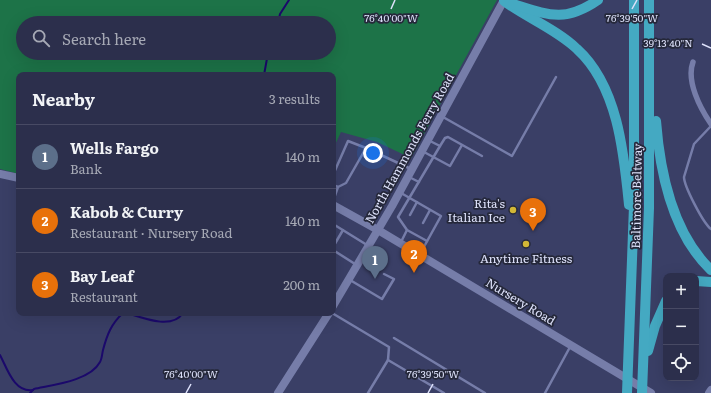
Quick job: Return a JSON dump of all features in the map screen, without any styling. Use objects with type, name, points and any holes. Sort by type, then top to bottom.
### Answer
[{"type":"highway","points":[[504,0],[537,12],[561,15],[586,8],[598,0]]},
{"type":"highway","points":[[504,0],[570,43],[589,62],[598,77],[607,96],[624,155],[633,250]]},
{"type":"highway","name":"Baltimore Beltway","points":[[627,393],[633,250],[635,143],[634,0]]},
{"type":"highway","name":"Baltimore Beltway","points":[[642,393],[649,208],[649,0]]},
{"type":"highway","points":[[650,47],[657,135],[663,172],[680,226],[693,251],[711,270]]},
{"type":"highway","points":[[699,281],[711,282]]},
{"type":"highway","points":[[643,368],[654,326],[663,307]]},
{"type":"main road","name":"North Hammonds Ferry Road","points":[[336,301],[392,206],[504,0]]},
{"type":"main road","points":[[0,174],[16,177]]},
{"type":"main road","name":"Nursery Road","points":[[336,207],[400,243],[651,393]]},
{"type":"main road","points":[[278,393],[327,316]]},
{"type":"street","points":[[693,62],[690,69],[691,81],[702,109],[711,125]]},
{"type":"lane","points":[[441,115],[512,156],[556,77]]},
{"type":"lane","points":[[711,125],[694,144],[684,177],[684,183],[693,197],[699,213],[711,229]]},
{"type":"lane","points":[[427,241],[407,230],[398,217],[440,146],[447,136],[482,156]]},
{"type":"lane","points":[[428,139],[440,146]]},
{"type":"lane","points":[[336,168],[348,141],[366,148],[410,173],[419,182]]},
{"type":"lane","points":[[422,151],[450,166],[462,145]]},
{"type":"lane","points":[[336,193],[338,187],[346,183],[366,148]]},
{"type":"lane","points":[[399,192],[441,216],[419,255]]},
{"type":"lane","points":[[410,215],[417,202]]},
{"type":"lane","points":[[392,206],[401,212]]},
{"type":"lane","points":[[423,223],[430,210]]},
{"type":"lane","points":[[404,227],[406,223]]},
{"type":"lane","points":[[336,226],[369,246]]},
{"type":"lane","points":[[336,243],[343,230]]},
{"type":"lane","points":[[400,243],[407,230]]},
{"type":"lane","points":[[416,234],[419,230]]},
{"type":"lane","points":[[336,250],[359,263],[378,269]]},
{"type":"lane","points":[[349,279],[382,299],[394,279],[384,274]]},
{"type":"lane","points":[[336,315],[389,347],[388,360],[368,393]]},
{"type":"lane","points":[[394,338],[485,393]]},
{"type":"lane","points":[[545,393],[572,345]]},
{"type":"lane","points":[[388,360],[444,393]]},
{"type":"green space","points":[[0,0],[497,0],[411,158],[377,142],[341,132],[336,143],[336,72],[16,72],[16,173],[0,169]]},
{"type":"waterway","points":[[280,16],[289,0]]},
{"type":"waterway","points":[[265,72],[267,60]]},
{"type":"waterway","points":[[30,393],[34,389],[60,384],[88,374],[101,361],[110,330],[120,316]]},
{"type":"waterway","points":[[136,316],[149,320],[165,322],[172,321],[180,316]]},
{"type":"waterway","points":[[0,355],[16,384],[26,390],[33,390]]},
{"type":"place","name":"Rita's Italian Ice","points":[[513,210]]},
{"type":"place","name":"Bay Leaf","points":[[533,231]]},
{"type":"place","name":"Anytime Fitness","points":[[526,244]]},
{"type":"place","name":"Kabob & Curry","points":[[414,273]]},
{"type":"place","name":"Wells Fargo","points":[[375,279]]}]
